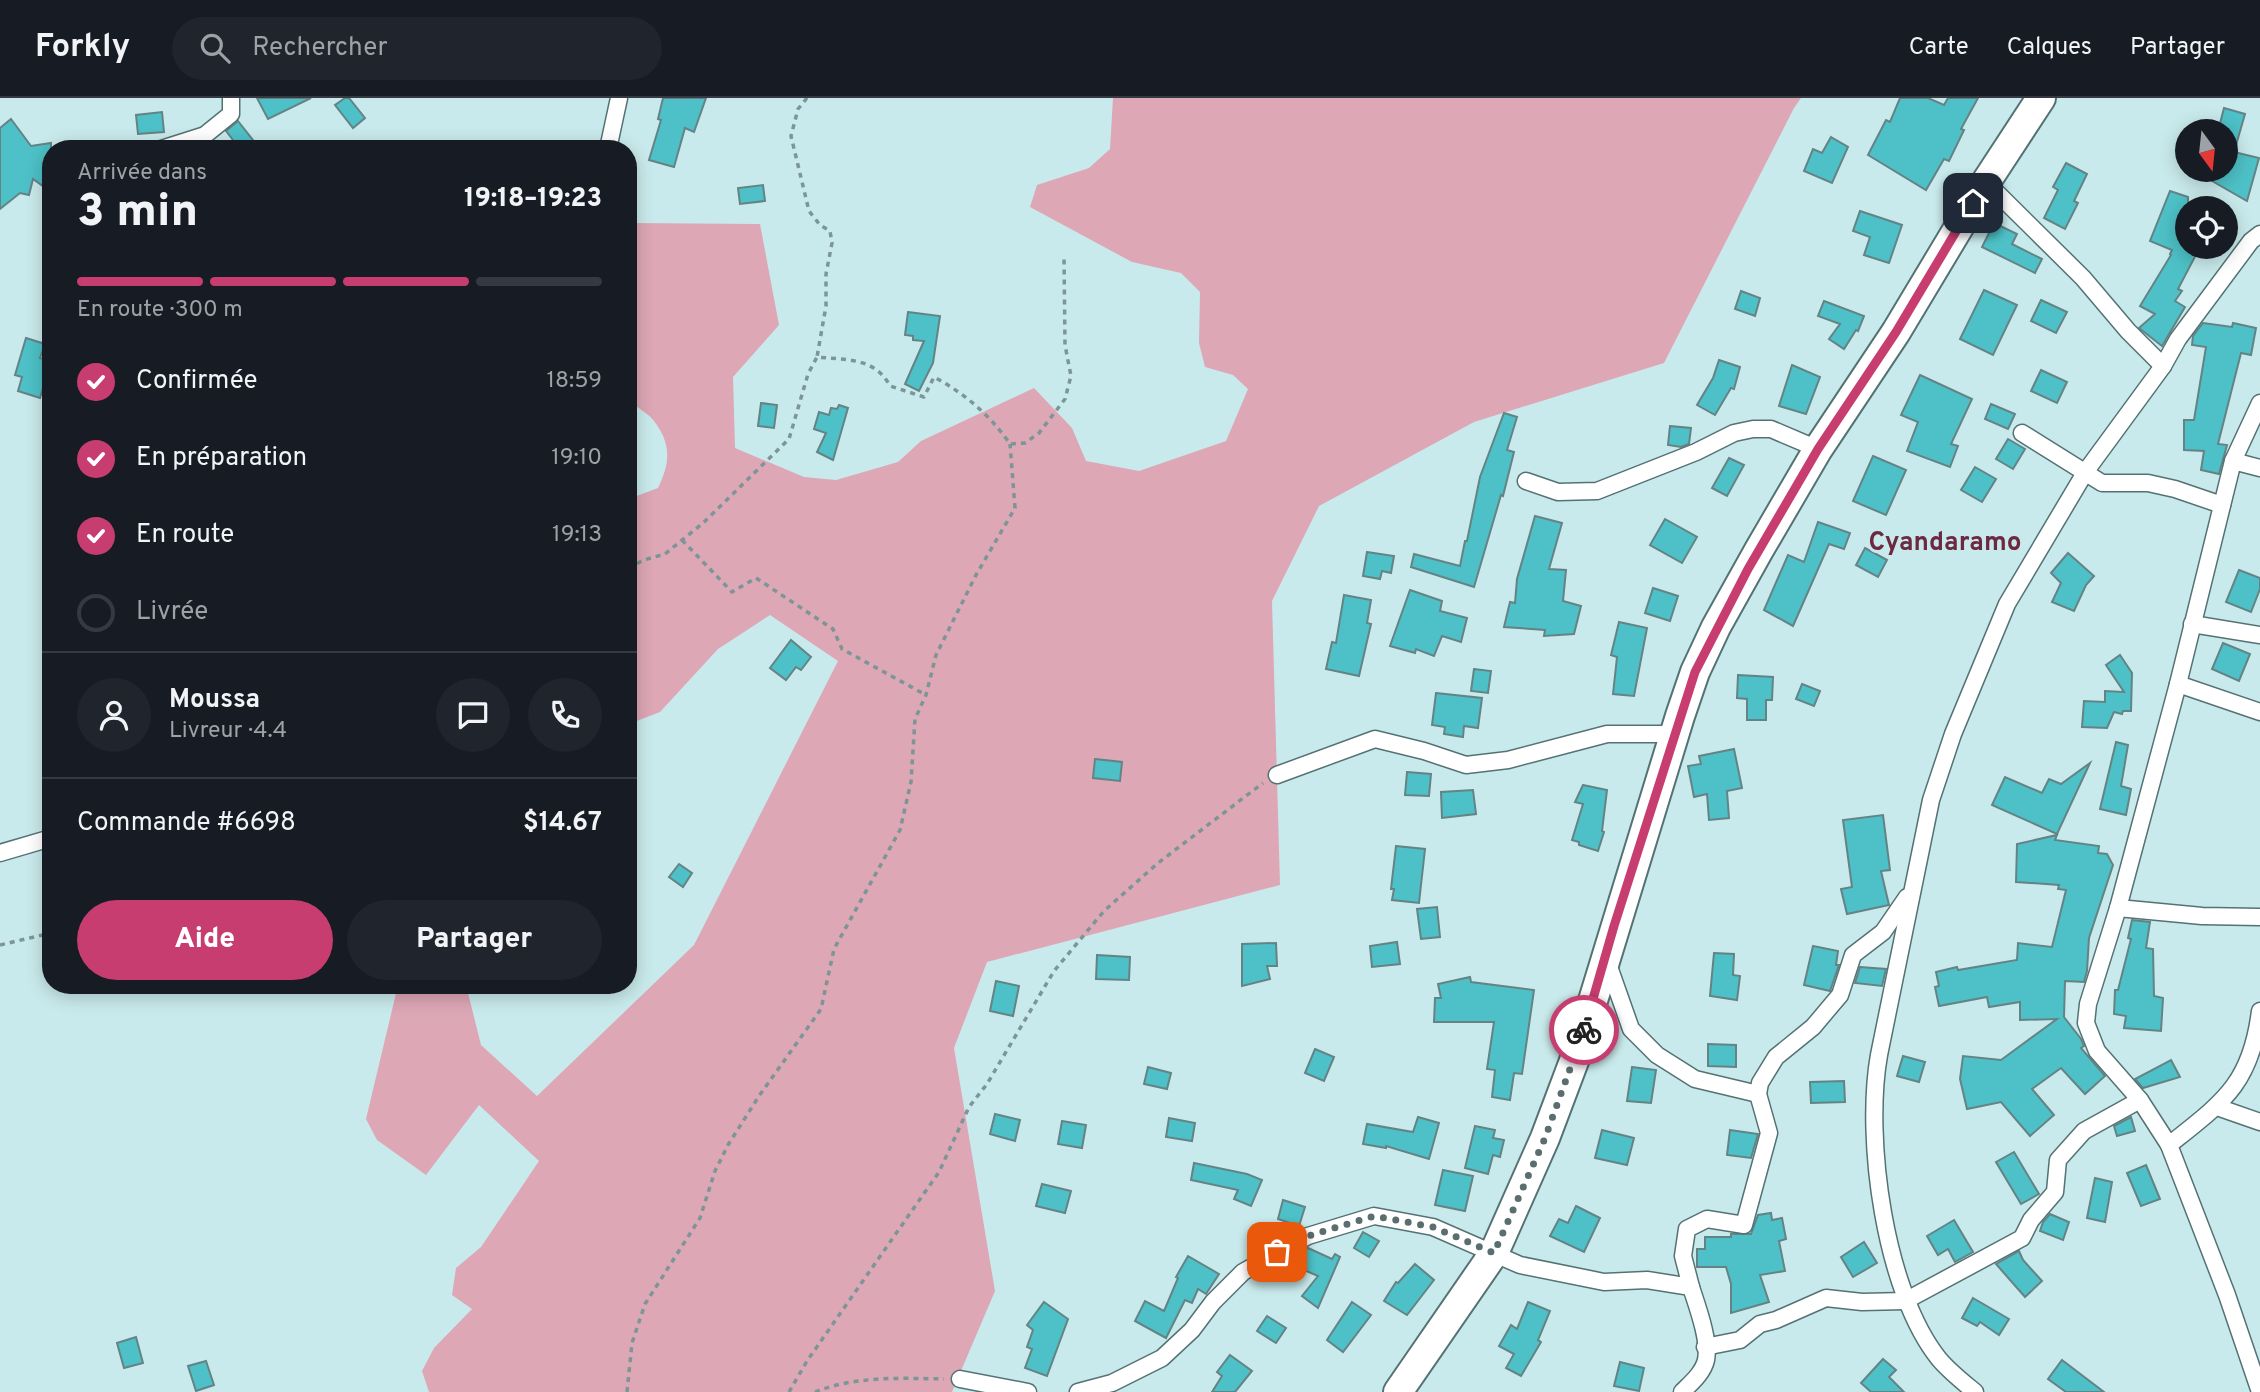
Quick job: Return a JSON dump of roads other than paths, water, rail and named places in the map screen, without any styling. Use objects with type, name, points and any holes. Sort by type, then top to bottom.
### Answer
[{"type":"highway","points":[[1398,1392],[1494,1253],[1545,1138],[1577,1054],[1674,734],[1695,672],[1716,627],[1818,449],[1896,332],[1986,182],[2041,98]]},
{"type":"street","points":[[189,140],[205,135],[231,114],[231,98]]},
{"type":"street","points":[[610,140],[619,98]]},
{"type":"street","points":[[1986,182],[2083,278],[2128,331],[2163,366]]},
{"type":"street","points":[[1975,1392],[1939,1360],[1905,1301],[1878,1181],[1872,1113],[1874,1082],[1931,800],[1953,734],[2007,604],[2086,471],[2251,240],[2260,234]]},
{"type":"street","points":[[2260,403],[2233,461],[2178,684],[2118,908],[2088,1004],[2086,1023],[2097,1051],[2140,1100],[2169,1145],[2223,1284],[2260,1392]]},
{"type":"street","points":[[1526,481],[1558,492],[1597,491],[1696,452],[1734,433],[1754,429],[1771,429],[1818,449]]},
{"type":"street","points":[[2022,433],[2102,483],[2148,483],[2222,505]]},
{"type":"street","points":[[2233,461],[2260,468]]},
{"type":"street","points":[[2192,624],[2260,635]]},
{"type":"street","points":[[2178,684],[2260,712]]},
{"type":"street","points":[[1277,775],[1375,739],[1466,765],[1508,760],[1607,734],[1674,734]]},
{"type":"street","points":[[0,853],[42,841]]},
{"type":"street","points":[[1682,1392],[1699,1375],[1706,1359],[1703,1322],[1683,1255],[1687,1229],[1707,1219],[1744,1225],[1769,1133],[1758,1094],[1760,1083],[1776,1057],[1813,1027],[1840,995],[1853,955],[1883,932],[1913,889]]},
{"type":"street","points":[[2118,908],[2202,916],[2260,917]]},
{"type":"street","points":[[1605,957],[1631,1029],[1657,1055],[1695,1079],[1758,1094]]},
{"type":"street","points":[[2169,1145],[2217,1107],[2237,1082],[2247,1065],[2260,1011]]},
{"type":"street","points":[[1705,1347],[1740,1340],[1760,1324],[1776,1320],[1826,1298],[1862,1302],[1905,1301],[2022,1238],[2031,1220],[2055,1192],[2058,1160],[2084,1131],[2140,1100]]},
{"type":"street","points":[[2217,1107],[2260,1122]]},
{"type":"street","points":[[1079,1392],[1112,1383],[1161,1358],[1192,1330],[1213,1302],[1243,1272],[1291,1244],[1335,1226],[1374,1216],[1433,1227],[1520,1265],[1604,1282],[1647,1280],[1691,1287]]},
{"type":"street","points":[[960,1379],[1028,1392]]},
{"type":"district","name":"Cyandaramo","points":[[1945,541]]}]
